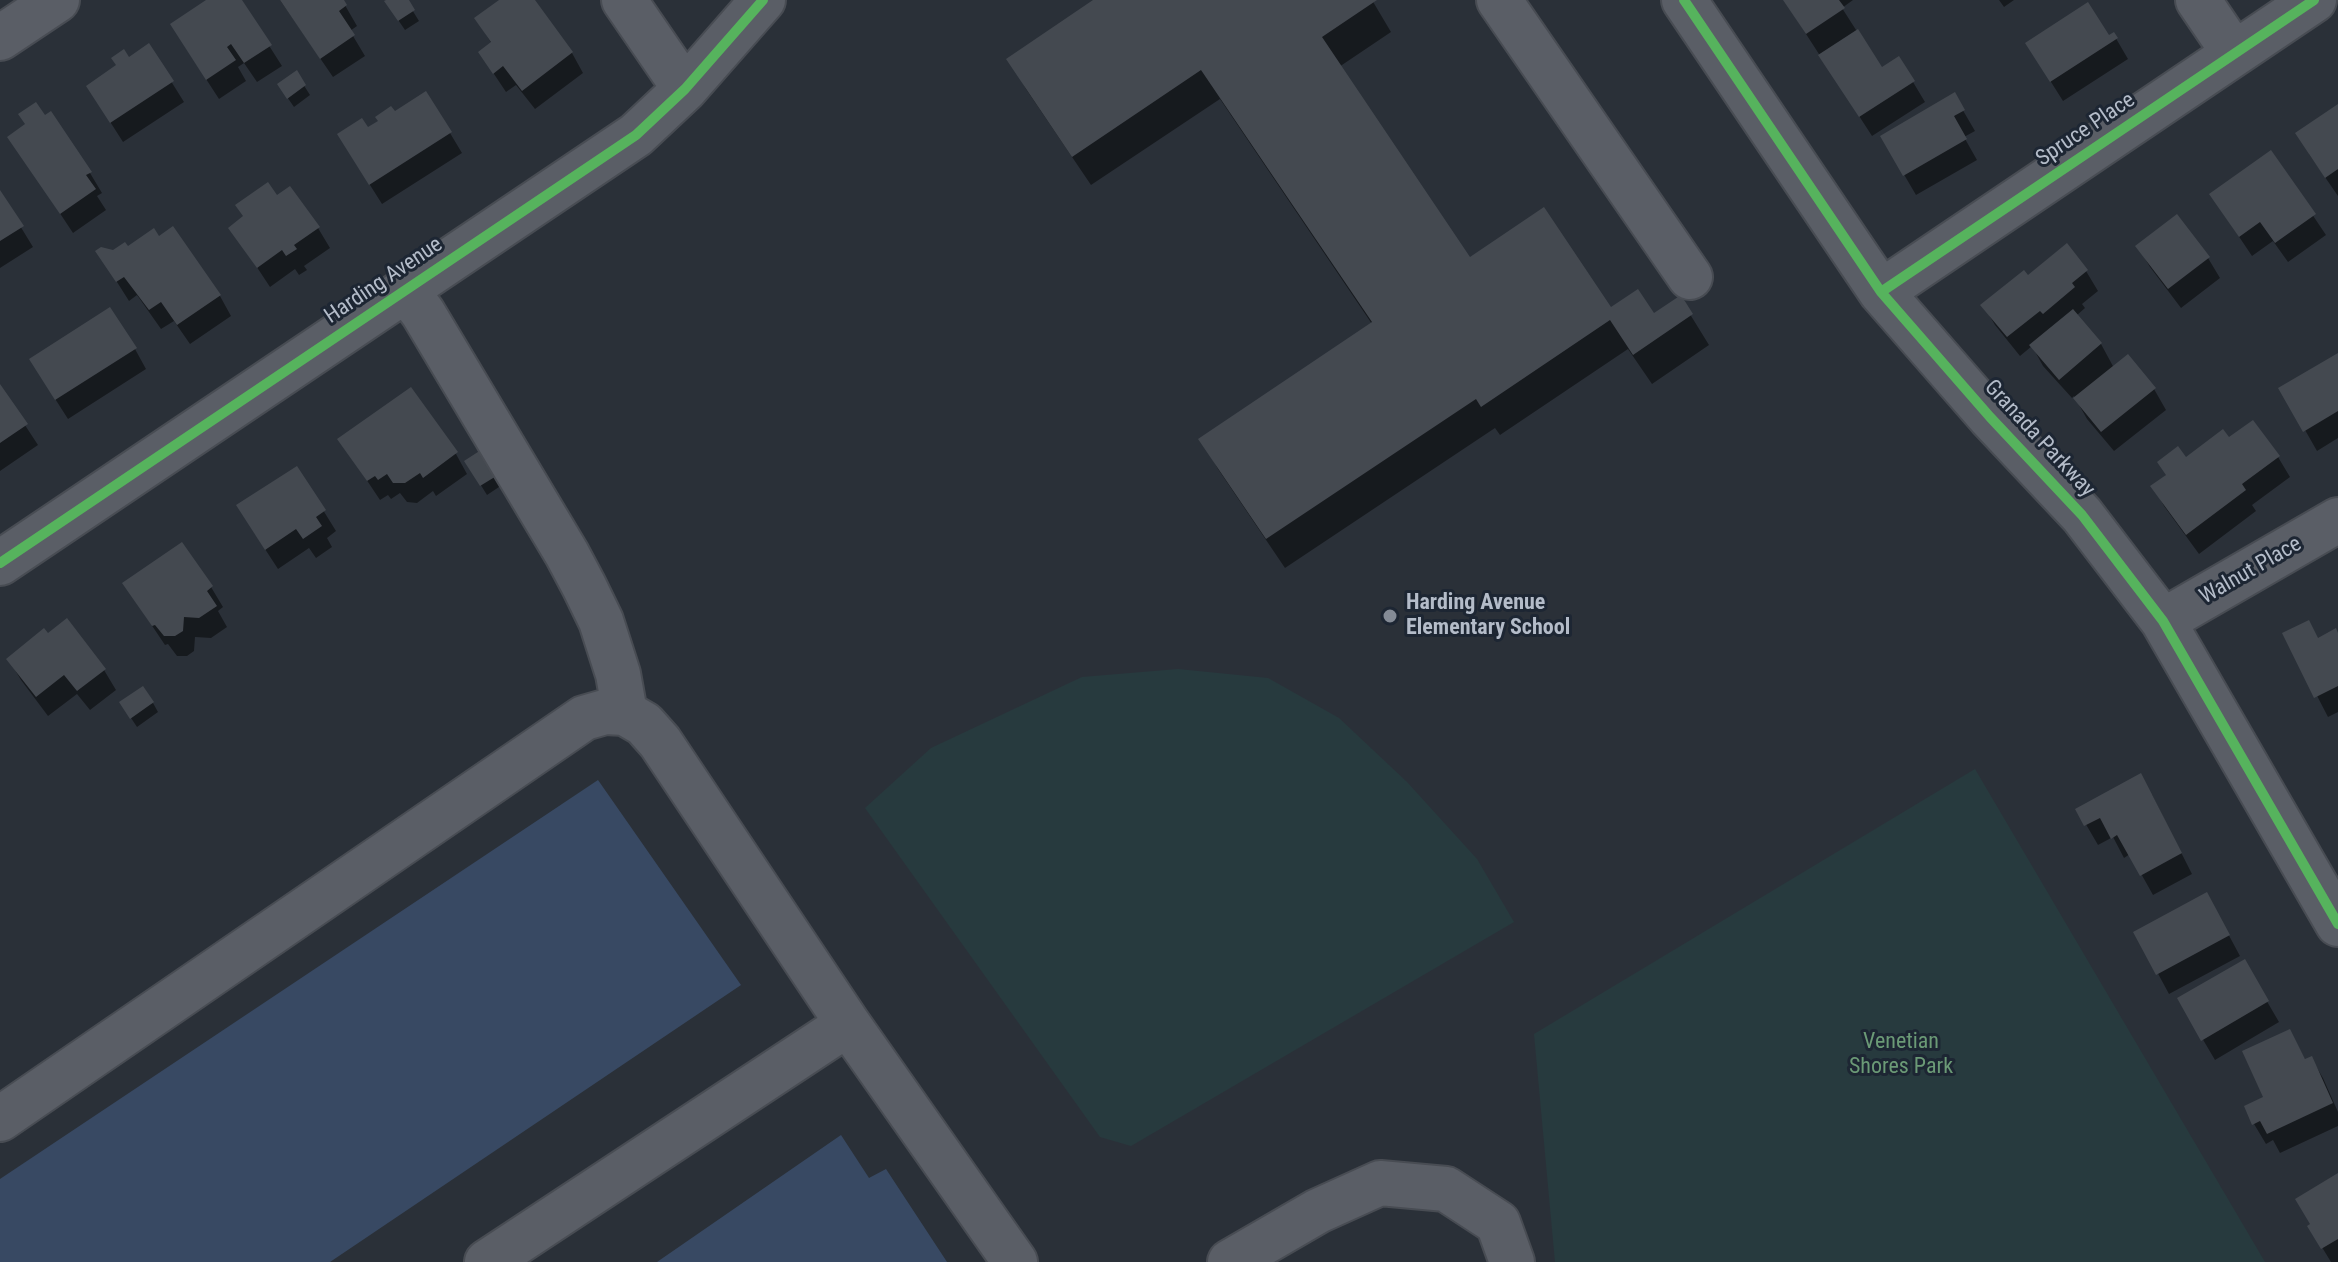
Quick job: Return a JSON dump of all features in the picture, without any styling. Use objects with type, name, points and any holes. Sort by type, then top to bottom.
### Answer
[{"type":"street","points":[[0,38],[57,0]]},
{"type":"street","points":[[624,0],[685,89]]},
{"type":"street","name":"Harding Avenue","points":[[0,563],[636,135],[685,89],[763,0]]},
{"type":"street","points":[[1499,0],[1690,277]]},
{"type":"street","name":"Granada Parkway","points":[[1684,0],[1881,292],[1990,417],[2082,515],[2163,621],[2338,924]]},
{"type":"street","points":[[2198,0],[2234,53]]},
{"type":"street","name":"Spruce Place","points":[[1881,292],[2314,0]]},
{"type":"street","points":[[406,290],[423,313],[584,586],[601,621],[618,674],[625,713]]},
{"type":"street","name":"Walnut Place","points":[[2163,621],[2338,520]]},
{"type":"street","points":[[0,1119],[584,718],[605,712],[625,713],[644,724],[660,742],[848,1024],[1015,1262]]},
{"type":"street","points":[[494,1260],[848,1024]]},
{"type":"street","points":[[1230,1262],[1318,1211],[1380,1183],[1446,1189],[1498,1223],[1512,1262]]},
{"type":"green space","points":[[1178,669],[1268,678],[1339,718],[1407,782],[1477,859],[1514,922],[1131,1146],[1100,1137],[865,808],[931,748],[1082,677]]},
{"type":"green space","name":"Venetian Shores Park","points":[[1975,769],[2265,1262],[1555,1262],[1534,1034]]},
{"type":"water","points":[[598,780],[741,985],[330,1262],[0,1262],[0,1179]]},
{"type":"water","points":[[841,1135],[869,1178],[886,1169],[947,1262],[657,1262]]},
{"type":"building","points":[[206,0],[242,0],[272,45],[244,63],[231,44],[227,47],[236,60],[206,80],[170,24]]},
{"type":"building","points":[[280,0],[344,0],[347,5],[339,11],[355,35],[320,59]]},
{"type":"building","points":[[386,0],[409,0],[415,10],[398,21]]},
{"type":"building","points":[[499,0],[535,0],[573,52],[522,91],[503,66],[493,74],[478,52],[491,42],[474,18]]},
{"type":"building","points":[[1093,0],[1377,0],[1322,37],[1470,257],[1544,207],[1611,307],[1638,289],[1654,313],[1681,295],[1693,314],[1633,355],[1610,320],[1481,407],[1476,399],[1266,539],[1198,439],[1372,322],[1201,70],[1072,157],[1006,59]]},
{"type":"building","points":[[1783,0],[1839,0],[1845,8],[1806,34]]},
{"type":"building","points":[[2088,2],[2109,35],[2114,32],[2118,38],[2050,82],[2025,43]]},
{"type":"building","points":[[1858,29],[1882,67],[1899,56],[1915,81],[1859,117],[1818,55]]},
{"type":"building","points":[[149,43],[174,81],[110,123],[86,86],[116,65],[111,58],[124,49],[129,57]]},
{"type":"building","points":[[297,70],[306,85],[287,99],[277,84]]},
{"type":"building","points":[[426,91],[452,132],[369,185],[337,134],[362,118],[368,127],[378,121],[375,117],[391,106],[395,111]]},
{"type":"building","points":[[1955,92],[1965,110],[1954,116],[1967,139],[1903,176],[1880,136]]},
{"type":"building","points":[[36,102],[45,115],[51,111],[92,172],[86,175],[96,189],[60,214],[7,137],[25,124],[18,114]]},
{"type":"building","points":[[2338,104],[2338,169],[2325,178],[2295,133]]},
{"type":"building","points":[[2271,150],[2316,214],[2275,243],[2260,222],[2239,237],[2209,194]]},
{"type":"building","points":[[268,182],[277,195],[290,186],[320,227],[294,245],[297,249],[286,256],[282,250],[257,268],[228,228],[243,216],[235,205]]},
{"type":"building","points":[[0,190],[24,226],[0,241]]},
{"type":"building","points":[[2177,214],[2210,257],[2168,289],[2135,246]]},
{"type":"building","points":[[173,226],[221,295],[177,325],[161,302],[149,310],[124,277],[116,282],[95,251],[101,247],[113,250],[125,242],[128,246],[154,228],[159,236]]},
{"type":"building","points":[[2067,243],[2088,270],[2072,283],[2075,287],[2043,314],[2040,311],[2007,337],[1980,305],[2024,270],[2028,275]]},
{"type":"building","points":[[110,307],[137,348],[55,400],[29,359]]},
{"type":"building","points":[[2073,309],[2102,343],[2059,380],[2029,345]]},
{"type":"building","points":[[2338,353],[2338,411],[2303,432],[2278,388]]},
{"type":"building","points":[[2128,354],[2156,388],[2101,432],[2073,398]]},
{"type":"building","points":[[0,384],[28,424],[0,443]]},
{"type":"building","points":[[411,387],[458,452],[423,478],[420,473],[405,483],[393,483],[387,474],[378,480],[375,476],[367,481],[337,439]]},
{"type":"building","points":[[2253,420],[2280,456],[2242,484],[2246,490],[2186,535],[2150,486],[2166,475],[2157,462],[2178,446],[2186,457],[2223,429],[2229,437]]},
{"type":"building","points":[[481,450],[498,475],[480,486],[464,461]]},
{"type":"building","points":[[297,466],[326,510],[316,517],[322,526],[303,539],[296,529],[265,550],[236,505]]},
{"type":"building","points":[[182,542],[213,586],[207,591],[217,606],[199,618],[184,617],[183,631],[175,636],[164,636],[155,625],[152,626],[122,583]]},
{"type":"building","points":[[67,618],[106,669],[77,691],[64,675],[36,697],[6,659],[44,628],[48,633]]},
{"type":"building","points":[[2309,620],[2318,638],[2336,628],[2338,633],[2338,686],[2314,698],[2282,633]]},
{"type":"building","points":[[143,686],[154,702],[130,719],[119,702]]},
{"type":"building","points":[[2141,773],[2182,853],[2140,876],[2117,835],[2111,839],[2100,818],[2084,826],[2075,809]]},
{"type":"building","points":[[2207,892],[2230,935],[2156,975],[2133,932]]},
{"type":"building","points":[[2245,959],[2269,1001],[2201,1041],[2177,998]]},
{"type":"building","points":[[2290,1029],[2305,1059],[2312,1056],[2333,1103],[2267,1134],[2260,1121],[2252,1125],[2244,1106],[2263,1097],[2242,1051]]},
{"type":"building","points":[[2338,1173],[2338,1239],[2321,1249],[2295,1199]]},
{"type":"cycle path","points":[[0,563],[636,135],[685,89],[763,0]]},
{"type":"cycle path","points":[[1684,0],[1881,292],[1990,417],[2082,515],[2163,621],[2338,924]]},
{"type":"cycle path","points":[[1881,292],[2314,0]]},
{"type":"place","name":"Harding Avenue Elementary School","points":[[1390,616]]}]
